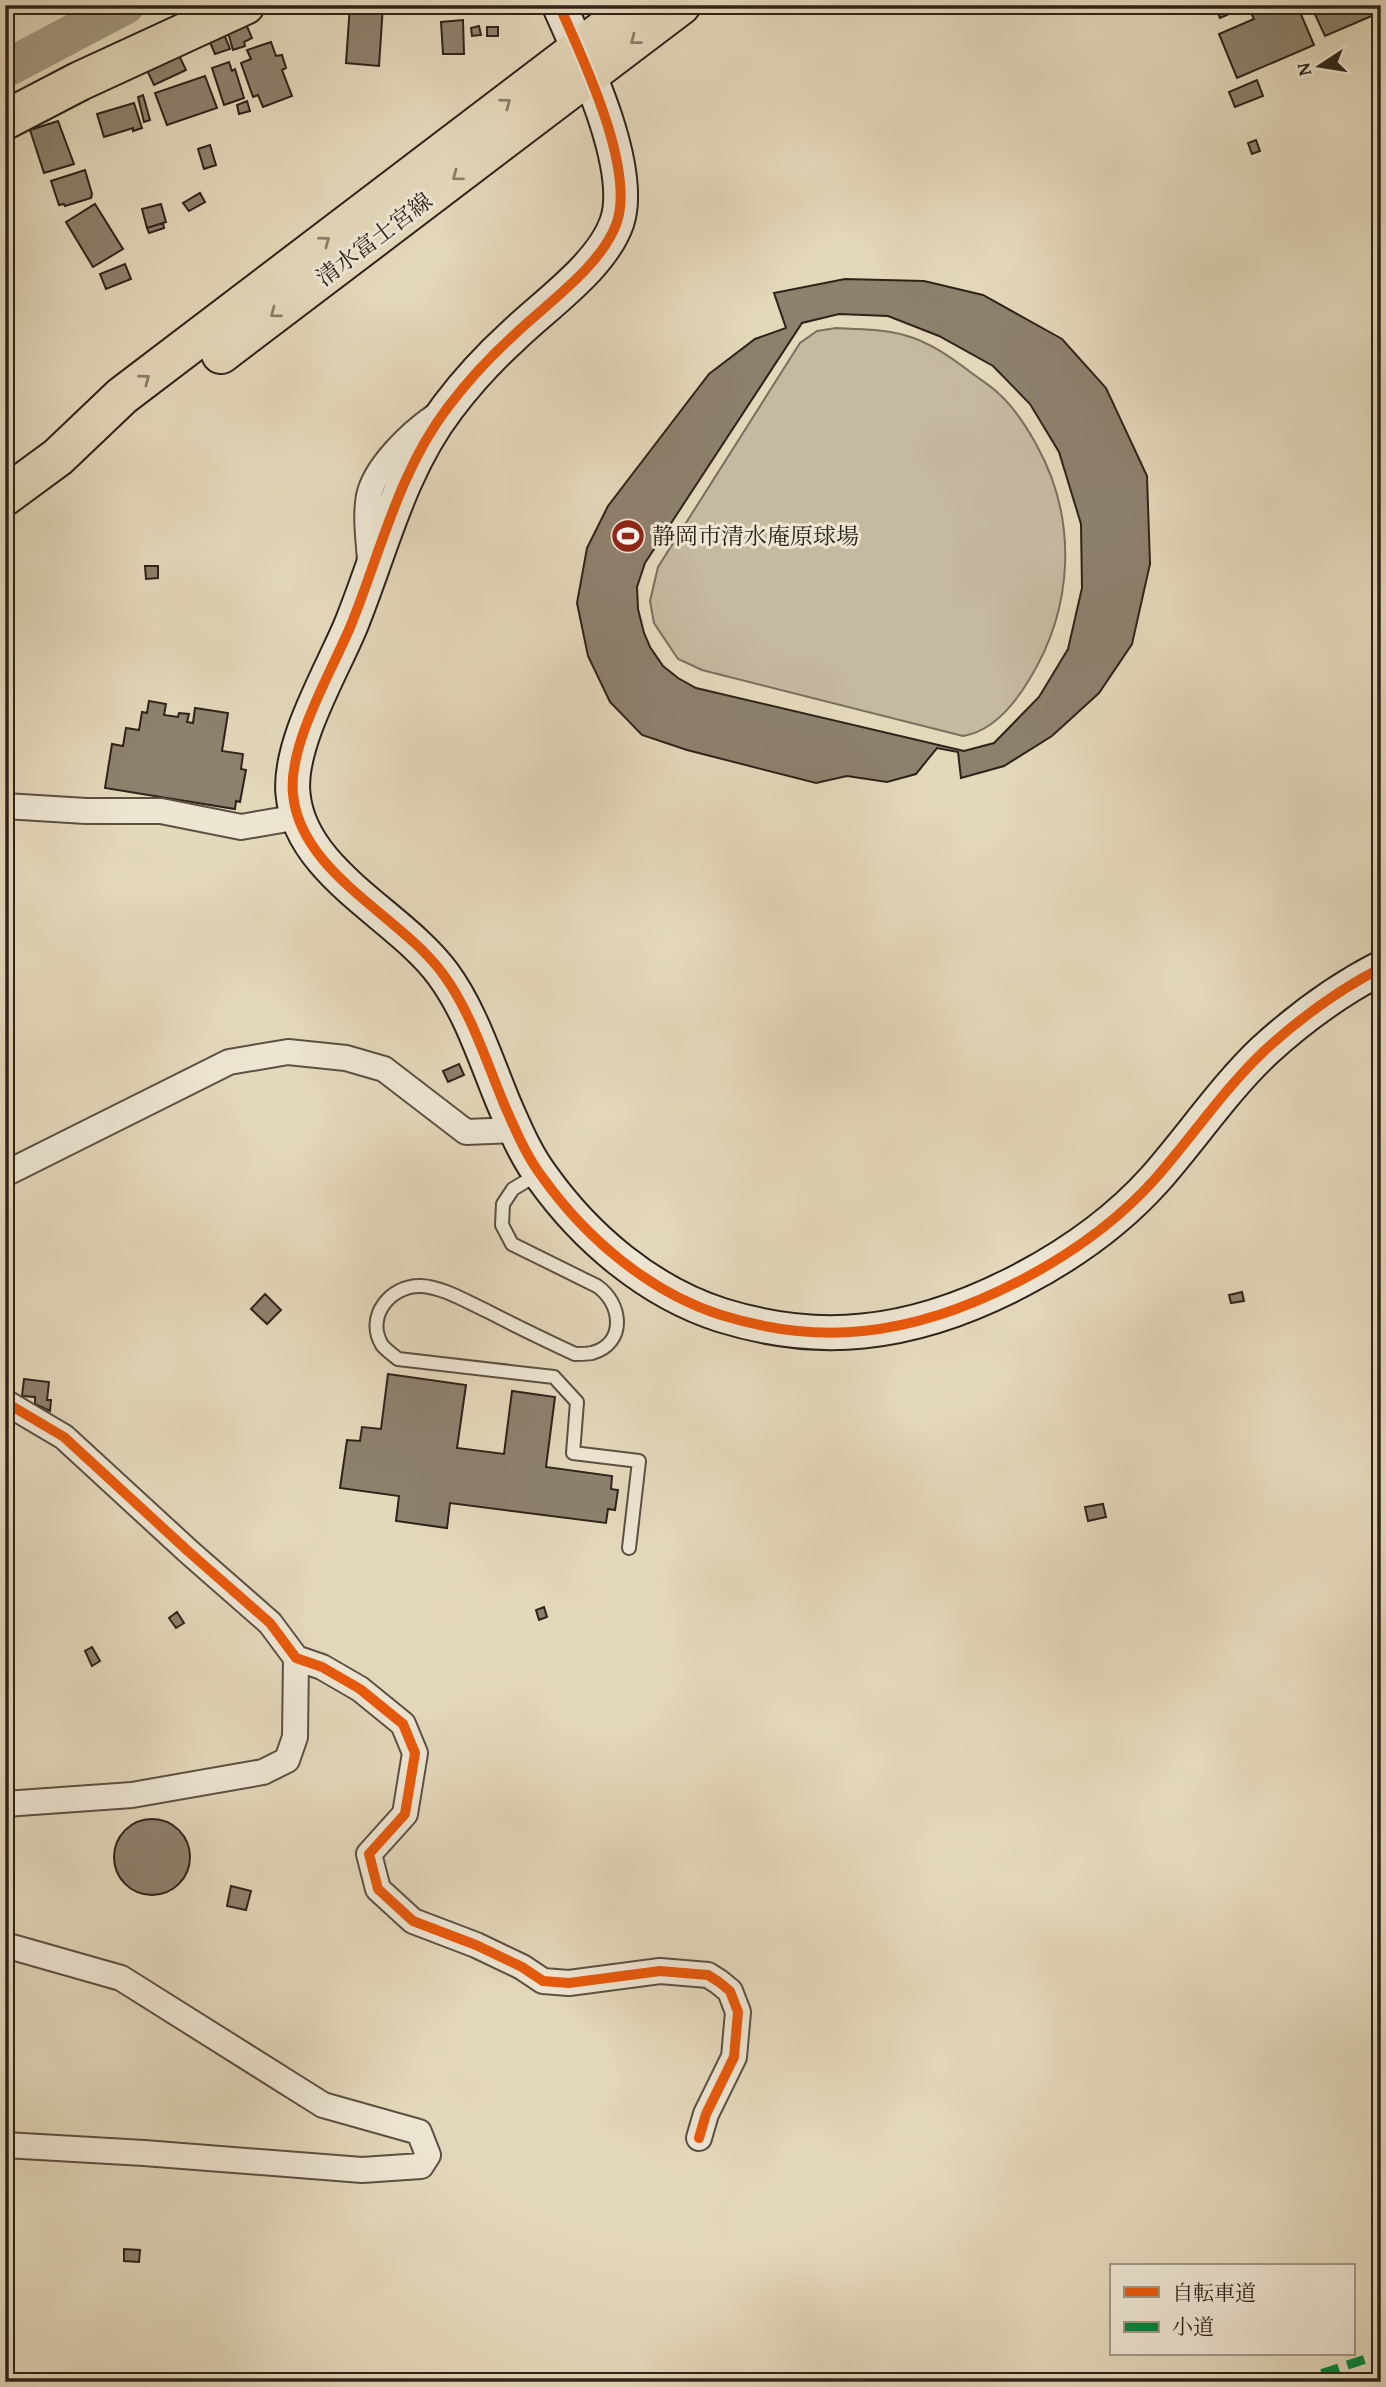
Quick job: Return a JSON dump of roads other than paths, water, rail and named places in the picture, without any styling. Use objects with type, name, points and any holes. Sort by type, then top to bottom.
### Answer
[{"type":"main road","points":[[5,120],[246,5]]},
{"type":"main road","name":"清水富士宮線","points":[[584,62],[636,5]]},
{"type":"main road","name":"清水富士宮線","points":[[5,496],[58,457],[136,418],[584,62],[681,5]]},
{"type":"street","points":[[559,5],[584,62],[618,161],[620,206],[617,222],[598,256],[506,342],[446,410],[411,471],[389,517],[352,622],[306,728],[296,761],[293,793],[299,817],[310,842],[329,868],[401,929],[443,973],[466,1012],[516,1130],[539,1174],[571,1214],[623,1262],[680,1298],[709,1311],[772,1328],[818,1332],[863,1331],[915,1322],[1010,1286],[1085,1240],[1152,1182],[1261,1054],[1308,1014],[1381,968]]},
{"type":"street","points":[[5,806],[86,811],[161,811],[241,827],[299,817]]},
{"type":"street","points":[[5,1174],[229,1062],[288,1052],[346,1058],[384,1069],[466,1132],[516,1130]]},
{"type":"street","points":[[5,1402],[64,1437],[270,1623],[296,1658],[322,1667],[360,1689],[403,1724],[415,1753],[405,1814],[369,1854],[378,1889],[413,1921],[476,1945],[522,1967],[543,1981],[569,1983],[660,1971],[688,1972],[708,1975],[730,1991],[738,2012],[734,2057],[706,2114],[698,2138]]},
{"type":"street","points":[[5,1804],[132,1795],[263,1772],[287,1760],[295,1737],[296,1658]]},
{"type":"street","points":[[5,1945],[121,1978],[323,2105],[419,2132],[429,2155],[421,2166],[362,2170],[5,2144]]},
{"type":"lane","points":[[539,1174],[513,1189],[503,1204],[502,1225],[513,1244],[609,1294],[618,1313],[617,1331],[606,1345],[593,1353],[575,1354],[450,1293],[421,1286],[400,1290],[385,1301],[375,1328],[383,1346],[398,1359],[554,1377],[577,1402],[573,1453],[639,1461],[629,1548]]},
{"type":"waterway","points":[[5,69],[126,5]]},
{"type":"place","name":"静岡市清水庵原球場","points":[[628,536]]}]
